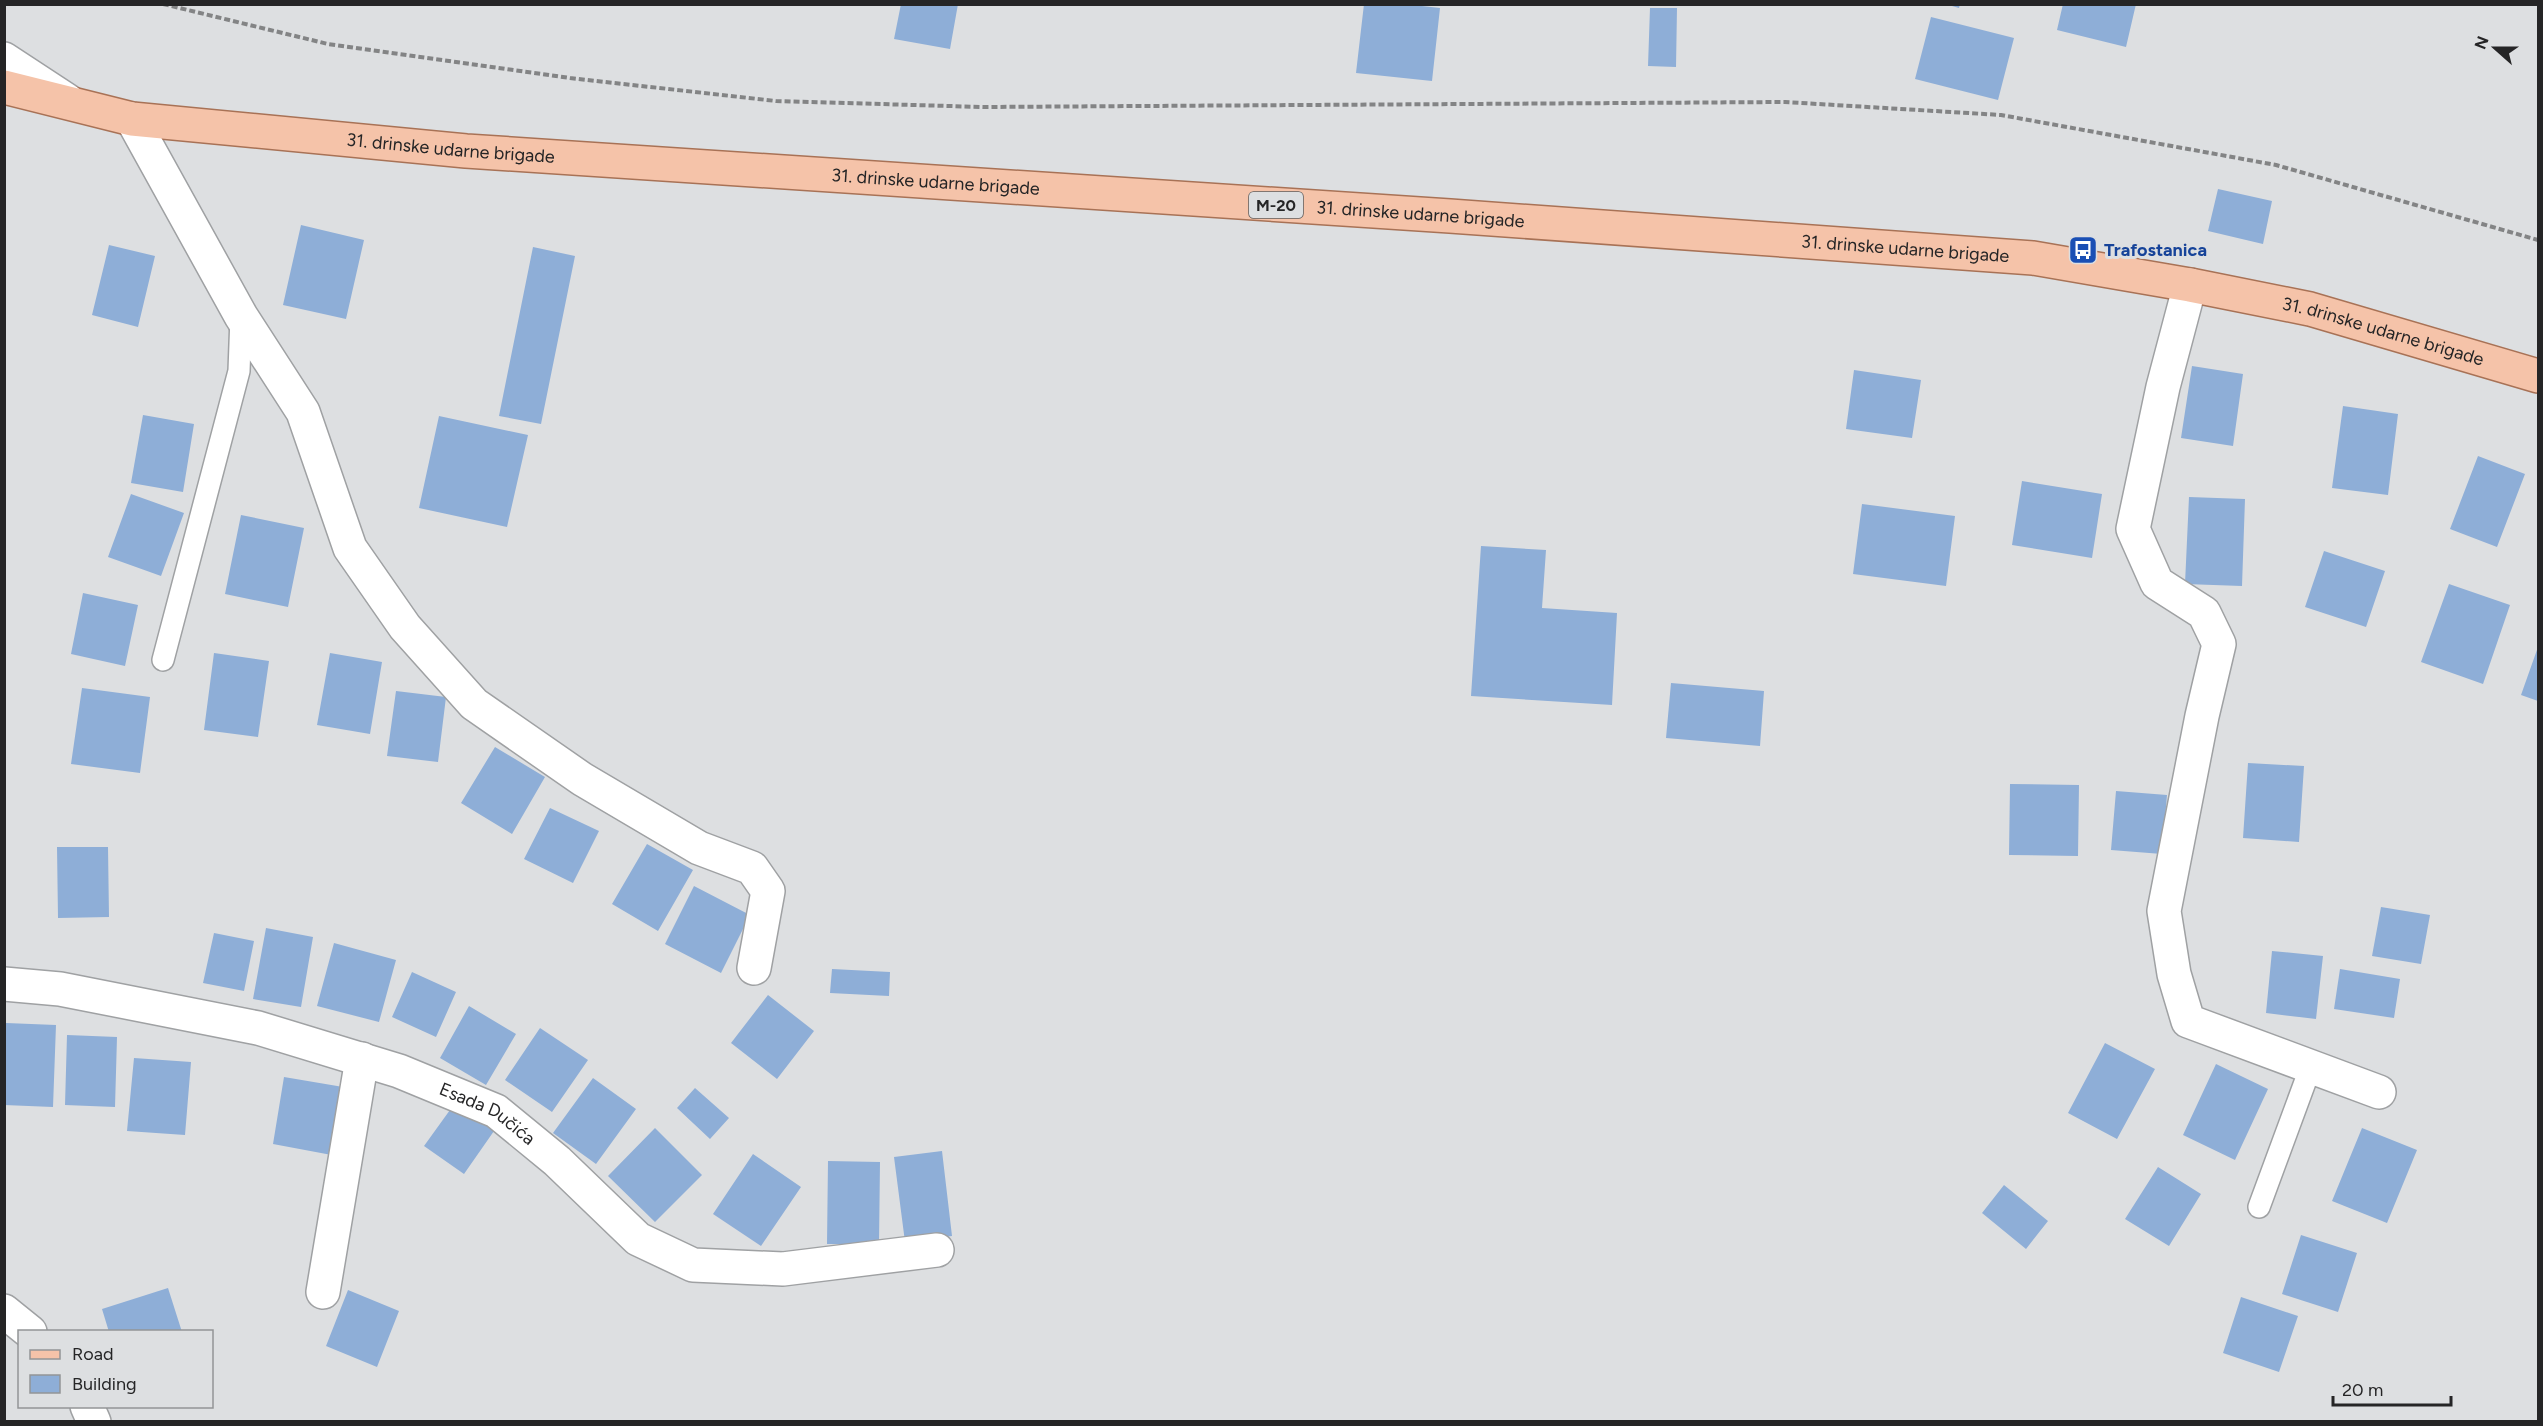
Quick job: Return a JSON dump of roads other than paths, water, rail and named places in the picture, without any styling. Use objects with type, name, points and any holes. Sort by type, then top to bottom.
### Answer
[{"type":"main road","name":"31. drinske udarne brigade","points":[[4,87],[132,119],[478,151],[1450,216],[2033,258],[2190,285],[2310,309],[2538,376]]},
{"type":"street","points":[[4,59],[74,106]]},
{"type":"street","points":[[132,119],[241,316],[303,412],[350,548],[405,627],[474,704],[582,779],[699,848],[752,868],[768,891],[754,968]]},
{"type":"street","points":[[2190,285],[2163,387],[2133,529],[2157,583],[2204,613],[2220,644],[2202,716],[2164,911],[2174,974],[2188,1021],[2379,1092]]},
{"type":"street","name":"Esada Dučića","points":[[4,984],[60,989],[258,1028],[399,1071],[496,1111],[557,1161],[638,1239],[693,1265],[783,1269],[937,1250]]},
{"type":"street","points":[[323,1292],[362,1059]]},
{"type":"street","points":[[4,1311],[28,1330]]},
{"type":"street","points":[[87,1408],[94,1422]]},
{"type":"lane","points":[[163,660],[239,371],[241,316]]},
{"type":"lane","points":[[2259,1207],[2311,1066]]},
{"type":"place","name":"Trafostanica","points":[[2083,250]]}]
